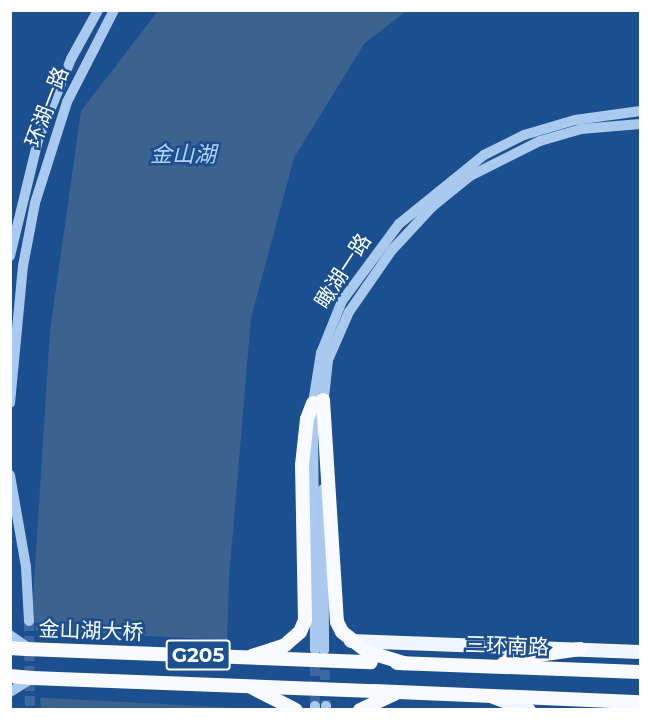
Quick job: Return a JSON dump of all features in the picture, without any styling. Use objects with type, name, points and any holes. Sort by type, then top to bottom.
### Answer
[{"type":"highway","points":[[318,402],[330,478],[334,607],[337,622],[351,641],[368,652],[404,663]]},
{"type":"highway","points":[[248,657],[285,645],[300,632],[305,620],[302,465],[307,419],[318,402]]},
{"type":"highway","name":"G205","points":[[10,648],[28,649]]},
{"type":"highway","name":"金山湖大桥","points":[[28,649],[372,662]]},
{"type":"highway","points":[[499,667],[510,659],[580,649]]},
{"type":"highway","name":"三环南路","points":[[372,662],[640,672]]},
{"type":"highway","name":"G205","points":[[10,676],[640,702]]},
{"type":"highway","points":[[248,686],[296,710]]},
{"type":"highway","points":[[360,710],[402,692]]},
{"type":"main road","points":[[351,641],[640,652]]},
{"type":"main road","points":[[491,696],[529,710]]},
{"type":"street","name":"环湖一路","points":[[10,256],[38,140],[70,59],[98,10]]},
{"type":"street","name":"环湖一路","points":[[10,403],[23,266],[35,203],[67,102],[114,10]]},
{"type":"street","name":"瞰湖一路","points":[[320,650],[318,402],[321,353],[342,301],[383,244],[416,208],[484,155],[524,135],[598,115],[640,111]]},
{"type":"street","name":"瞰湖一路","points":[[318,402],[328,360],[349,312],[392,250],[432,207],[470,176],[540,141],[581,129],[640,124]]},
{"type":"street","points":[[10,475],[26,567],[29,621]]},
{"type":"street","points":[[10,634],[28,649]]},
{"type":"street","points":[[10,692],[32,678]]},
{"type":"water","name":"金山湖","points":[[158,11],[406,11],[364,44],[294,158],[251,318],[229,578],[225,709],[41,710],[33,598],[50,331],[81,111]]},
{"type":"pier","points":[[32,630],[230,640],[226,707],[28,697]]},
{"type":"tunnel","points":[[29,621],[30,710]]},
{"type":"tunnel","points":[[315,653],[315,706]]},
{"type":"tunnel","points":[[324,655],[326,706]]}]
